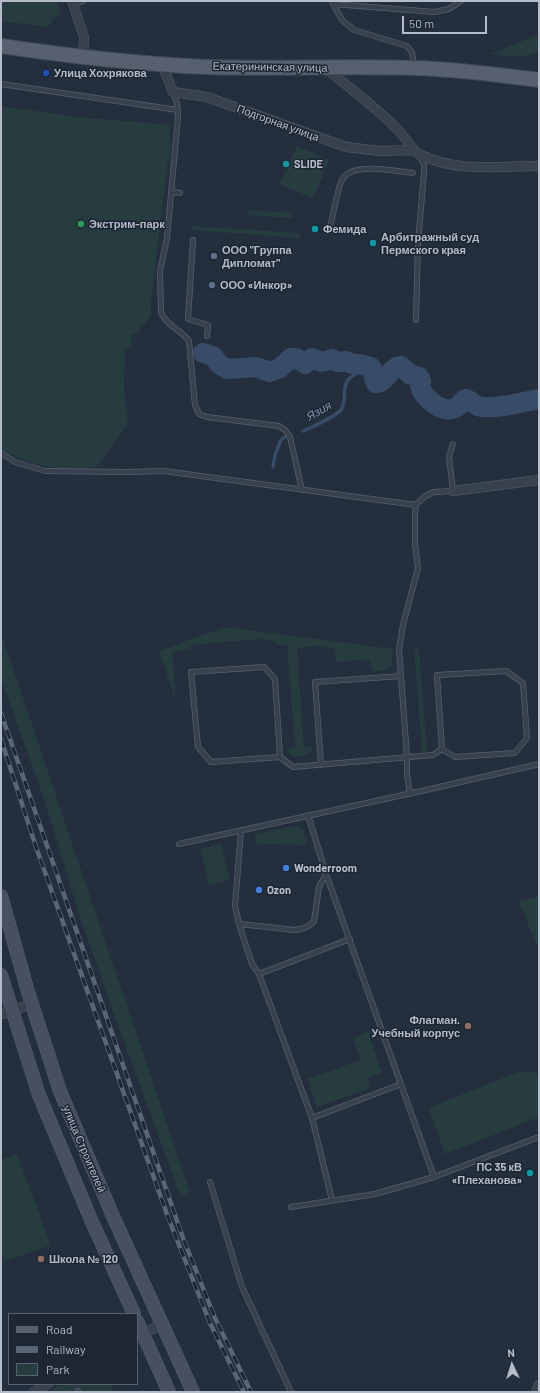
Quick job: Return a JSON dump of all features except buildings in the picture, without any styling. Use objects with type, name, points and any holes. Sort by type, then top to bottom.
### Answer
[{"type":"main road","name":"Екатерининская улица","points":[[1,46],[105,60],[162,64],[222,67],[414,68],[461,71],[539,80]]},
{"type":"main road","name":"улица Строителей","points":[[1,896],[32,1004],[60,1091],[112,1214],[193,1392]]},
{"type":"main road","name":"улица Строителей","points":[[1,976],[6,1013],[92,1222],[134,1313]]},
{"type":"main road","points":[[140,1335],[169,1392]]},
{"type":"street","points":[[72,3],[84,37],[83,57]]},
{"type":"street","points":[[162,64],[173,92]]},
{"type":"street","name":"Подгорная улица","points":[[326,68],[395,127],[419,154],[442,162],[462,166],[539,166]]},
{"type":"street","name":"Подгорная улица","points":[[173,92],[207,97],[341,146],[380,151],[414,150]]},
{"type":"street","points":[[453,490],[539,480]]},
{"type":"street","points":[[6,1013],[32,1004]]},
{"type":"street","points":[[140,1335],[162,1324]]},
{"type":"street","points":[[34,1392],[46,1385]]},
{"type":"street","points":[[536,1392],[539,1386]]},
{"type":"lane","points":[[72,3],[83,1]]},
{"type":"lane","points":[[332,2],[435,12],[449,9],[461,1]]},
{"type":"lane","points":[[332,2],[342,20],[354,30],[404,44],[410,48],[414,68]]},
{"type":"lane","points":[[1,84],[178,110]]},
{"type":"lane","points":[[173,92],[178,110],[167,238],[160,271],[160,309],[163,318],[189,341],[194,405],[196,411],[207,417],[279,426],[286,430],[292,442],[302,490]]},
{"type":"lane","points":[[414,150],[424,164],[418,243],[416,320]]},
{"type":"lane","points":[[331,223],[343,178],[351,170],[362,168],[413,173]]},
{"type":"lane","points":[[171,192],[180,193]]},
{"type":"lane","points":[[193,240],[188,319],[208,325],[207,336]]},
{"type":"lane","points":[[410,794],[407,776],[399,649],[403,625],[418,568],[415,526],[416,505],[424,497],[430,494],[453,490],[449,457],[453,444]]},
{"type":"lane","points":[[1,453],[15,462],[45,471],[164,471],[416,505]]},
{"type":"lane","points":[[280,757],[275,679],[264,667],[191,672],[198,747],[211,762],[280,757],[293,767],[433,755],[442,749]]},
{"type":"lane","points":[[506,670],[523,683],[527,738],[515,753],[455,757],[442,749],[437,675],[506,670]]},
{"type":"lane","points":[[322,765],[315,682],[401,676]]},
{"type":"lane","points":[[179,844],[410,794],[539,764]]},
{"type":"lane","points":[[308,815],[326,874],[434,1177]]},
{"type":"lane","points":[[241,830],[235,906],[239,924],[252,964],[259,974],[312,1118],[332,1200]]},
{"type":"lane","points":[[239,924],[295,930],[302,929],[310,925],[314,921],[319,884],[326,874]]},
{"type":"lane","points":[[259,974],[350,939]]},
{"type":"lane","points":[[312,1118],[401,1084]]},
{"type":"lane","points":[[291,1207],[375,1194],[434,1177],[539,1137]]},
{"type":"lane","points":[[210,1182],[242,1287],[291,1392]]},
{"type":"green space","points":[[1,1],[56,1],[61,12],[47,27],[1,21]]},
{"type":"green space","points":[[539,34],[539,51],[524,57],[490,54]]},
{"type":"green space","name":"Экстрим-парк","points":[[1,106],[77,117],[170,125],[170,143],[172,143],[168,160],[151,302],[151,315],[137,334],[132,334],[131,348],[125,348],[124,390],[128,424],[97,466],[73,469],[35,464],[11,455],[1,449]]},
{"type":"green space","points":[[297,146],[329,161],[314,197],[310,197],[279,184]]},
{"type":"green space","points":[[249,210],[293,213],[293,218],[248,215]]},
{"type":"green space","points":[[192,226],[300,233],[300,238],[191,230]]},
{"type":"green space","points":[[222,628],[232,628],[393,649],[391,665],[386,670],[372,671],[370,659],[336,662],[334,648],[317,646],[297,648],[304,747],[313,746],[312,750],[305,756],[292,756],[286,749],[295,747],[287,645],[279,645],[273,641],[262,639],[191,645],[191,650],[172,651],[176,701],[159,651]]},
{"type":"green space","points":[[1,633],[190,1192],[181,1197],[78,911],[47,808],[1,678]]},
{"type":"green space","points":[[414,649],[419,649],[427,752],[422,752]]},
{"type":"green space","points":[[297,826],[302,829],[307,841],[305,845],[258,844],[255,838],[255,835],[258,833]]},
{"type":"green space","points":[[221,844],[230,880],[209,885],[200,849]]},
{"type":"green space","points":[[539,896],[539,951],[519,902]]},
{"type":"green space","points":[[368,1032],[382,1073],[368,1078],[371,1088],[317,1107],[307,1079],[361,1060],[353,1038]]},
{"type":"green space","points":[[526,1071],[539,1074],[539,1117],[445,1154],[428,1108],[518,1072]]},
{"type":"green space","points":[[17,1154],[51,1245],[4,1262],[1,1252],[1,1160]]},
{"type":"green space","points":[[59,1385],[110,1385],[114,1392],[48,1392]]},
{"type":"waterway","points":[[203,353],[213,356],[219,364],[227,369],[256,367],[270,372],[280,368],[291,358],[296,358],[305,364],[312,358],[322,362],[332,359],[338,362],[346,361],[352,364],[371,367],[376,383],[383,380],[394,369],[401,366],[411,375],[419,377],[421,381],[420,386],[428,399],[437,406],[447,409],[456,408],[465,399],[480,407],[503,406],[539,399]]},
{"type":"waterway","name":"Язия","points":[[303,431],[329,419],[341,410],[343,407],[346,382],[361,370],[364,365]]},
{"type":"waterway","name":"Язия","points":[[273,467],[275,455],[281,440],[285,437]]},
{"type":"railway","points":[[1,713],[183,1238],[215,1318],[251,1392]]},
{"type":"railway","points":[[1,739],[36,847],[168,1217],[210,1323],[244,1392]]},
{"type":"place","name":"Улица Хохрякова","points":[[46,73]]},
{"type":"place","name":"SLIDE","points":[[286,164]]},
{"type":"place","name":"Экстрим-парк","points":[[81,224]]},
{"type":"place","name":"Фемида","points":[[315,229]]},
{"type":"place","name":"Арбитражный суд Пермского края","points":[[373,243]]},
{"type":"place","name":"ООО \"Группа Дипломат\"","points":[[214,256]]},
{"type":"place","name":"ООО «Инкор»","points":[[212,285]]},
{"type":"place","name":"Wonderroom","points":[[286,868]]},
{"type":"place","name":"Ozon","points":[[259,890]]},
{"type":"place","name":"Флагман. Учебный корпус","points":[[468,1026]]},
{"type":"place","name":"ПС 35 кВ «Плеханова»","points":[[530,1173]]},
{"type":"place","name":"Школа № 120","points":[[41,1259]]}]
